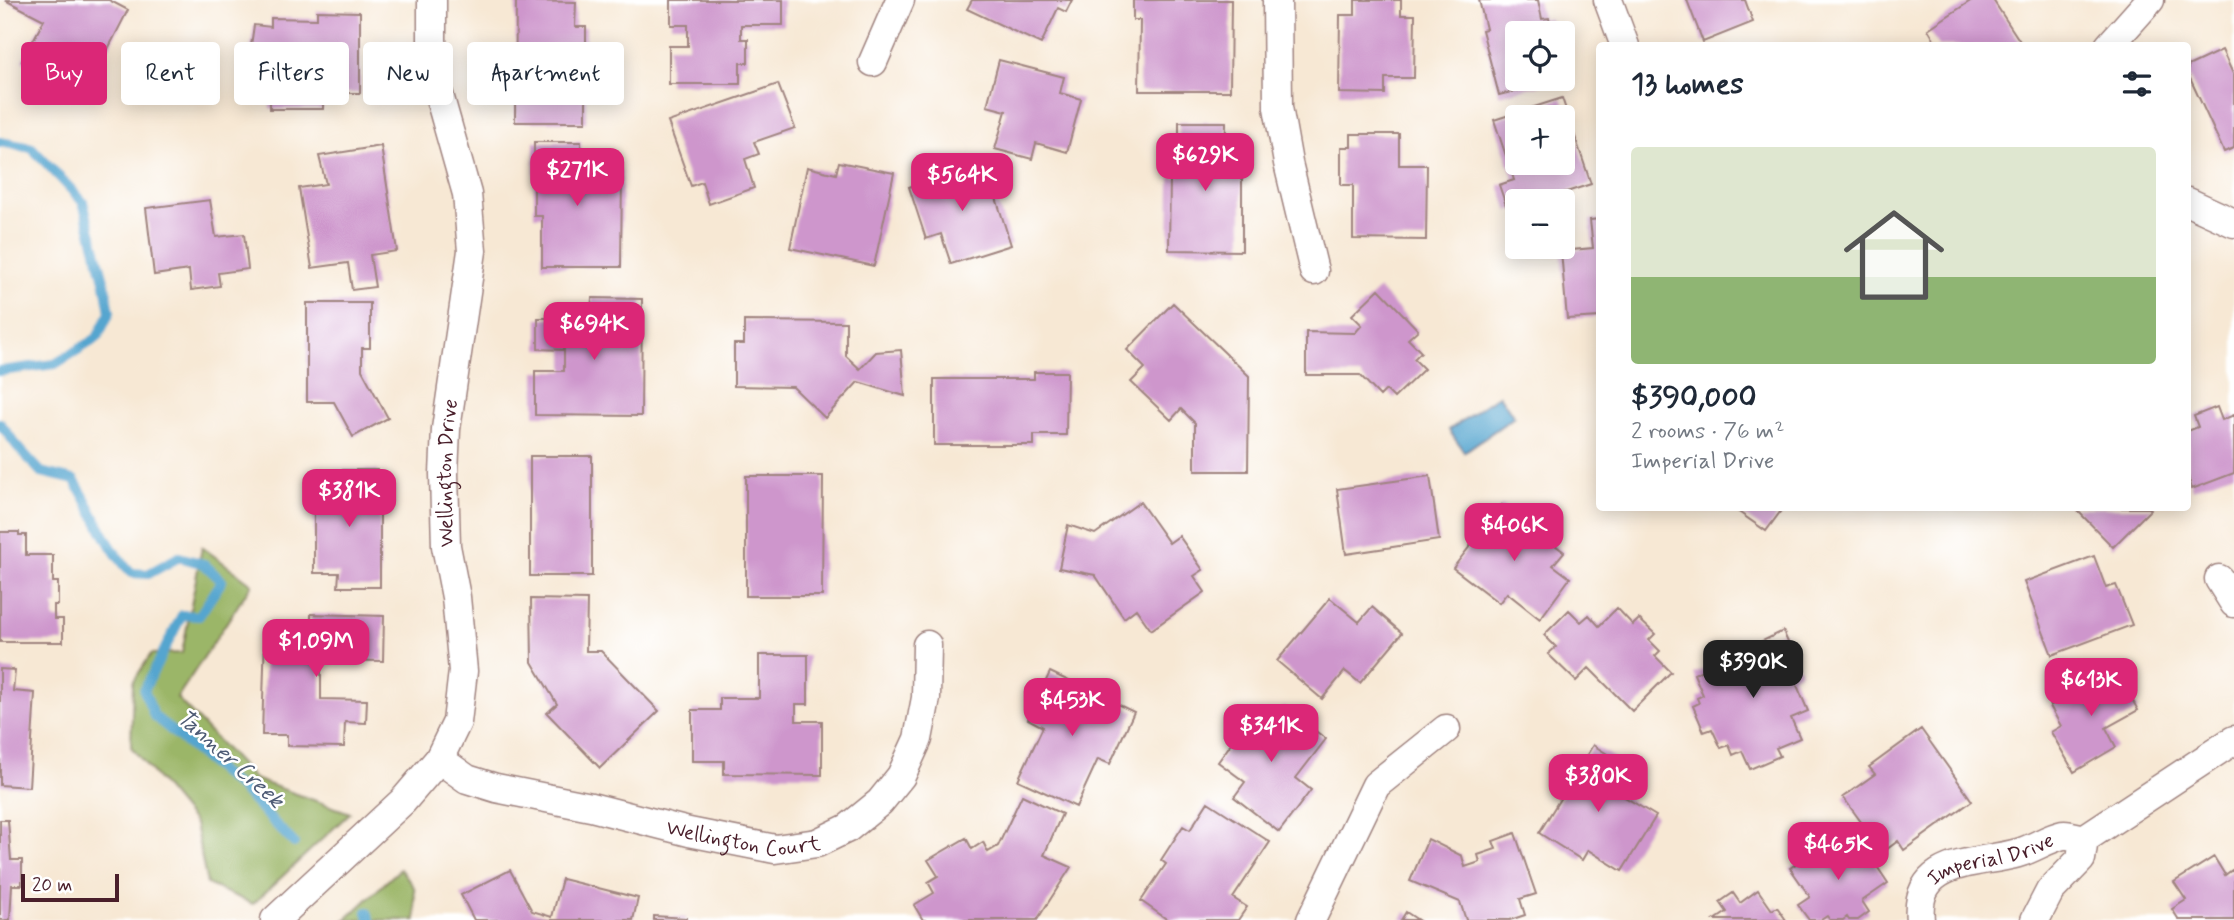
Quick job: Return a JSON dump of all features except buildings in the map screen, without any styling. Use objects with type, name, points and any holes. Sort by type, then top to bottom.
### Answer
[{"type":"street","name":"Wellington Drive","points":[[275,920],[402,801],[439,759],[457,722],[463,671],[456,597],[446,546],[444,487],[446,429],[472,251],[467,194],[432,69],[432,0]]},
{"type":"street","points":[[873,62],[900,0]]},
{"type":"street","points":[[1277,0],[1278,107],[1288,163],[1314,271]]},
{"type":"street","points":[[1608,0],[1624,42]]},
{"type":"street","points":[[2113,42],[2150,0]]},
{"type":"street","points":[[2191,203],[2234,223]]},
{"type":"street","points":[[2219,579],[2234,603]]},
{"type":"street","name":"Wellington Court","points":[[439,759],[467,779],[496,788],[592,807],[689,832],[775,849],[817,843],[848,828],[880,802],[901,776],[918,739],[921,725],[926,698],[927,645]]},
{"type":"street","points":[[1311,920],[1376,785],[1446,729]]},
{"type":"street","name":"Imperial Drive","points":[[1916,917],[1924,889],[1930,881],[1952,866],[2021,853],[2064,835],[2084,839],[2234,740]]},
{"type":"street","name":"Imperial Drive","points":[[2035,920],[2050,891],[2081,859],[2084,839]]},
{"type":"green space","points":[[202,547],[252,584],[177,698],[254,779],[350,813],[253,904],[207,884],[195,824],[131,747],[133,682],[151,654],[182,653]]},
{"type":"green space","points":[[400,869],[414,887],[416,920],[345,920]]},
{"type":"water","points":[[1499,395],[1514,417],[1464,452],[1449,430]]},
{"type":"waterway","name":"Tanner Creek","points":[[0,142],[32,148],[83,202],[110,312],[97,338],[55,364],[0,371]]},
{"type":"waterway","name":"Tanner Creek","points":[[0,423],[41,472],[74,480],[107,540],[132,573],[148,574],[179,557],[204,564],[222,581],[199,616],[182,615],[144,690],[154,716],[244,792],[294,843]]},
{"type":"waterway","name":"Tanner Creek","points":[[367,912],[370,920]]}]
